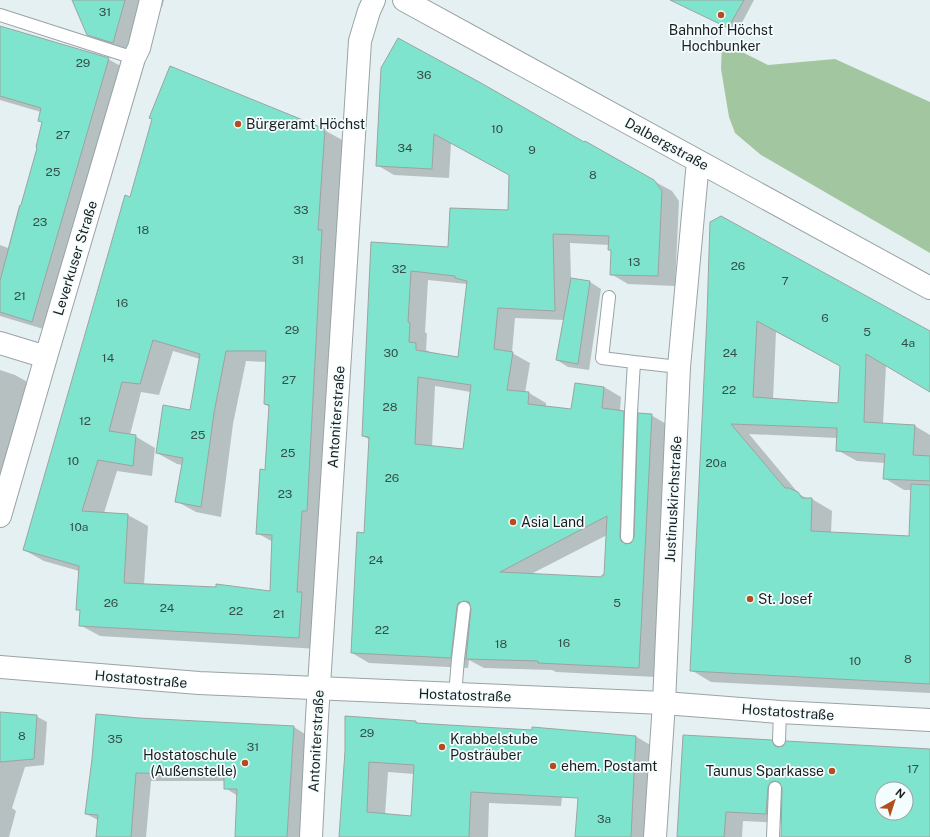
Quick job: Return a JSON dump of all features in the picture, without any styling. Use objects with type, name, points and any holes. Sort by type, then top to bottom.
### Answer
[{"type":"street","name":"Leverkuser Straße","points":[[0,516],[134,58],[139,48],[151,0]]},
{"type":"street","name":"Antoniterstraße","points":[[311,837],[318,689],[360,41],[374,0]]},
{"type":"street","name":"Dalbergstraße","points":[[404,0],[930,288]]},
{"type":"street","name":"Justinuskirchstraße","points":[[655,837],[664,703],[679,367],[698,161]]},
{"type":"street","points":[[0,343],[46,357]]},
{"type":"street","name":"Hostatostraße","points":[[0,667],[199,683],[664,703],[780,712],[930,720]]},
{"type":"lane","points":[[0,15],[134,58]]},
{"type":"lane","points":[[609,297],[602,358],[679,367]]},
{"type":"lane","points":[[627,537],[634,362]]},
{"type":"lane","points":[[455,695],[464,608]]},
{"type":"lane","points":[[779,740],[780,712]]},
{"type":"lane","points":[[773,837],[775,788]]},
{"type":"green space","points":[[722,42],[768,65],[835,59],[930,102],[930,253],[761,155],[735,133],[729,117],[721,69]]},
{"type":"building","points":[[72,0],[125,0],[113,43],[87,35]]},
{"type":"building","name":"Bahnhof Höchst Hochbunker","points":[[670,0],[744,0],[728,28]]},
{"type":"building","points":[[0,26],[109,58],[32,322],[0,312],[0,281],[37,148],[42,122],[38,121],[41,108],[0,96]]},
{"type":"building","points":[[398,38],[654,180],[662,191],[658,276],[610,275],[611,250],[608,250],[609,236],[553,234],[555,311],[498,308],[494,349],[513,352],[507,390],[529,392],[528,404],[571,409],[575,383],[604,387],[602,408],[624,411],[620,537],[621,541],[626,544],[631,543],[634,537],[638,413],[652,414],[639,668],[538,663],[538,661],[466,659],[471,609],[469,602],[464,601],[458,603],[457,607],[451,658],[351,653],[357,532],[364,533],[369,437],[362,436],[371,242],[448,247],[450,208],[508,210],[509,175],[434,134],[432,169],[376,166],[381,68]],"holes":[[[411,271],[455,276],[455,278],[467,281],[458,357],[416,350],[416,343],[409,342],[410,323],[408,322]],[[418,377],[471,385],[463,449],[415,444]],[[607,516],[604,575],[602,575],[602,577],[500,572]]]},
{"type":"building","points":[[170,66],[325,129],[318,230],[322,230],[307,511],[302,511],[297,592],[302,592],[299,638],[79,626],[80,610],[76,610],[79,566],[23,550],[125,195],[130,197],[152,119],[149,118]],"holes":[[[153,340],[200,354],[190,410],[163,405],[156,453],[183,458],[175,502],[201,507],[214,413],[226,351],[266,351],[264,404],[269,405],[265,470],[260,469],[256,534],[272,535],[270,591],[216,584],[216,587],[124,583],[128,514],[82,511],[98,460],[133,466],[136,435],[109,431],[122,382],[140,384]]]},
{"type":"building","points":[[721,216],[930,331],[930,392],[866,354],[864,422],[915,425],[913,455],[930,456],[930,481],[883,479],[885,454],[836,451],[837,428],[731,424],[785,488],[798,492],[802,498],[812,498],[811,531],[909,536],[911,484],[930,485],[930,684],[690,671],[710,222]],"holes":[[[757,321],[840,366],[838,403],[753,397]]]},
{"type":"building","points":[[571,278],[590,281],[578,364],[556,360]]},
{"type":"building","points":[[0,712],[37,715],[34,759],[0,762]]},
{"type":"building","points":[[96,714],[139,718],[294,726],[287,837],[235,837],[237,789],[224,789],[224,774],[136,773],[131,837],[96,837],[98,815],[85,814]]},
{"type":"building","points":[[345,716],[416,721],[416,723],[532,730],[532,727],[636,736],[631,837],[575,837],[578,798],[471,792],[469,837],[339,837],[345,751]],"holes":[[[369,762],[414,765],[411,816],[367,812]]]},
{"type":"building","points":[[683,735],[772,740],[775,746],[778,747],[783,746],[786,741],[930,749],[930,837],[781,837],[782,788],[779,782],[775,781],[771,782],[768,787],[766,814],[726,812],[724,837],[677,837]]},
{"type":"place","name":"Bahnhof Höchst Hochbunker","points":[[721,15]]},
{"type":"place","name":"Bürgeramt Höchst","points":[[238,124]]},
{"type":"place","name":"Asia Land","points":[[513,522]]},
{"type":"place","name":"St. Josef","points":[[750,599]]},
{"type":"place","name":"Krabbelstube Posträuber","points":[[442,747]]},
{"type":"place","name":"Hostatoschule (Außenstelle)","points":[[245,763]]},
{"type":"place","name":"ehem. Postamt","points":[[553,766]]},
{"type":"place","name":"Taunus Sparkasse","points":[[832,771]]}]
